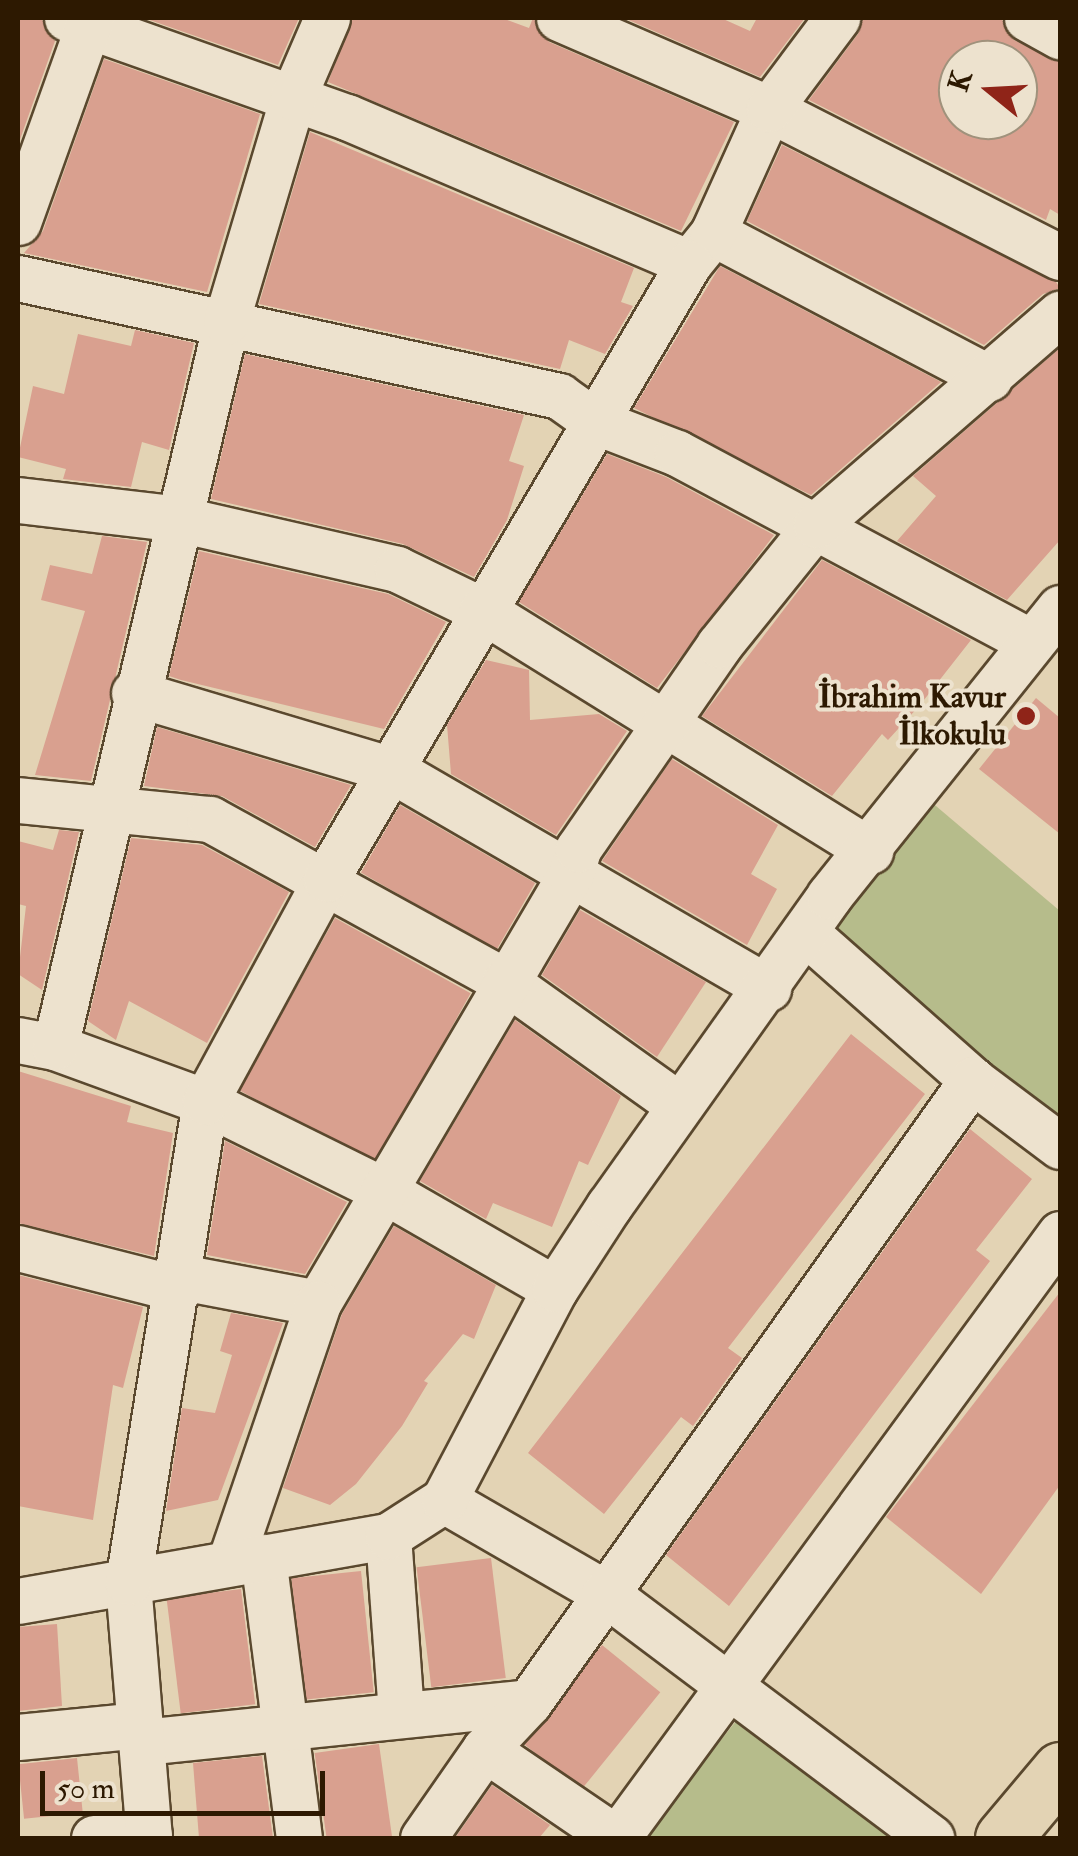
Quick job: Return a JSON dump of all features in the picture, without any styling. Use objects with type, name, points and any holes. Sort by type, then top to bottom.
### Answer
[{"type":"main road","points":[[1003,1838],[1060,1770]]},
{"type":"street","points":[[326,18],[293,97],[226,322],[108,811],[36,1044],[205,1102],[383,1190],[556,1289]]},
{"type":"street","points":[[559,18],[769,109],[1060,257]]},
{"type":"street","points":[[94,1838],[149,1836],[128,1582],[179,1288],[205,1102],[326,878],[700,248],[769,109],[837,18]]},
{"type":"street","points":[[18,222],[82,21],[700,248],[989,378]]},
{"type":"street","points":[[18,278],[560,396],[594,421],[678,453],[1031,642]]},
{"type":"street","points":[[299,1838],[286,1724],[247,1558],[318,1303],[570,874],[578,849],[663,724],[816,525],[1060,314]]},
{"type":"street","points":[[18,500],[179,518],[397,570],[482,610],[870,851]]},
{"type":"street","points":[[18,1601],[388,1536],[444,1500],[556,1289],[679,1105],[768,988],[805,932],[1060,608]]},
{"type":"street","points":[[134,693],[392,770],[768,988]]},
{"type":"street","points":[[18,800],[210,819],[326,878],[504,981],[679,1105]]},
{"type":"street","points":[[805,932],[972,1080],[1060,1146]]},
{"type":"street","points":[[424,1838],[485,1749],[528,1702],[972,1080]]},
{"type":"street","points":[[485,1749],[616,1838],[1060,1234]]},
{"type":"street","points":[[18,1248],[179,1288]]},
{"type":"street","points":[[179,1288],[182,1277],[318,1303]]},
{"type":"street","points":[[444,1500],[604,1593],[931,1838]]},
{"type":"street","points":[[388,1536],[401,1712]]},
{"type":"street","points":[[18,1737],[286,1724],[528,1702]]},
{"type":"green space","points":[[923,795],[1060,911],[1060,1127],[823,938]]},
{"type":"green space","points":[[748,1706],[916,1838],[643,1838]]},
{"type":"building","points":[[18,18],[41,18],[55,41],[18,145]]},
{"type":"building","points":[[144,18],[299,18],[278,65]]},
{"type":"building","points":[[353,18],[502,18],[529,28],[533,18],[549,42],[734,122],[681,231],[328,82]]},
{"type":"building","points":[[624,18],[721,18],[750,31],[757,18],[805,18],[760,77]]},
{"type":"building","points":[[863,18],[1001,18],[1014,40],[938,40],[938,140],[1038,140],[1038,51],[1060,62],[1060,215],[1050,209],[1046,220],[809,100],[858,34]]},
{"type":"building","points":[[104,59],[260,114],[207,292],[24,253],[43,231]]},
{"type":"building","points":[[310,132],[634,268],[621,302],[633,306],[605,354],[569,340],[560,369],[259,304]]},
{"type":"building","points":[[782,145],[1056,282],[1060,288],[1043,294],[984,345],[747,221]]},
{"type":"building","points":[[720,266],[941,382],[811,495],[634,408]]},
{"type":"building","points":[[135,330],[194,343],[169,450],[142,442],[131,487],[63,479],[66,469],[18,457],[33,386],[64,394],[78,334],[131,346]]},
{"type":"building","points":[[1060,348],[1060,540],[1007,600],[897,541],[936,496],[913,476]]},
{"type":"building","points":[[245,354],[524,415],[509,461],[524,466],[507,520],[474,577],[403,544],[211,499]]},
{"type":"building","points":[[607,454],[666,477],[774,535],[657,688],[519,602]]},
{"type":"building","points":[[102,536],[147,542],[91,781],[35,775],[85,611],[41,600],[50,565],[92,574]]},
{"type":"building","points":[[199,551],[388,594],[446,622],[384,729],[181,680],[169,676]]},
{"type":"building","points":[[822,560],[971,640],[920,705],[888,740],[882,734],[832,796],[702,716]]},
{"type":"building","points":[[486,660],[529,670],[530,720],[599,714],[627,731],[556,835],[451,774],[447,725]]},
{"type":"building","points":[[1036,698],[1060,718],[1060,834],[979,769]]},
{"type":"building","points":[[157,727],[351,785],[315,847],[222,796],[144,786]]},
{"type":"building","points":[[672,759],[778,825],[751,874],[777,889],[747,945],[602,861]]},
{"type":"building","points":[[400,805],[535,883],[496,951],[361,873]]},
{"type":"building","points":[[59,830],[79,832],[42,990],[18,974],[26,906],[18,904],[18,841],[53,850]]},
{"type":"building","points":[[131,838],[202,845],[289,892],[207,1043],[129,1001],[116,1040],[88,1021]]},
{"type":"building","points":[[580,910],[706,982],[657,1057],[542,975]]},
{"type":"building","points":[[335,918],[471,993],[375,1165],[239,1090]]},
{"type":"building","points":[[515,1020],[621,1096],[588,1165],[579,1161],[552,1227],[493,1203],[486,1219],[420,1181]]},
{"type":"building","points":[[851,1034],[925,1094],[728,1348],[742,1358],[693,1426],[681,1417],[604,1514],[528,1453]]},
{"type":"building","points":[[18,1071],[131,1106],[127,1122],[173,1133],[154,1256],[18,1223]]},
{"type":"building","points":[[970,1129],[1032,1179],[976,1250],[990,1261],[729,1606],[666,1555]]},
{"type":"building","points":[[225,1141],[347,1202],[305,1274],[207,1255]]},
{"type":"building","points":[[394,1226],[496,1285],[474,1339],[463,1334],[424,1381],[428,1383],[402,1426],[356,1484],[330,1505],[283,1488],[342,1314]]},
{"type":"building","points":[[18,1275],[143,1307],[123,1388],[113,1385],[93,1520],[18,1506]]},
{"type":"building","points":[[1060,1292],[1060,1485],[981,1594],[886,1517]]},
{"type":"building","points":[[231,1313],[283,1323],[218,1500],[166,1511],[182,1408],[215,1413],[232,1355],[220,1351]]},
{"type":"building","points":[[491,1558],[506,1678],[431,1687],[417,1567]]},
{"type":"building","points":[[361,1571],[374,1692],[304,1700],[291,1578]]},
{"type":"building","points":[[241,1589],[255,1704],[181,1713],[167,1598]]},
{"type":"building","points":[[57,1624],[62,1706],[18,1711],[18,1627]]},
{"type":"building","points":[[602,1645],[660,1692],[581,1790],[523,1743]]},
{"type":"building","points":[[379,1744],[392,1838],[327,1838],[315,1753]]},
{"type":"building","points":[[262,1756],[273,1838],[199,1838],[193,1763]]},
{"type":"building","points":[[77,1758],[83,1813],[24,1819],[18,1764]]},
{"type":"building","points":[[492,1785],[550,1825],[539,1838],[455,1838]]},
{"type":"place","name":"İbrahim Kavur İlkokulu","points":[[1026,716]]}]
